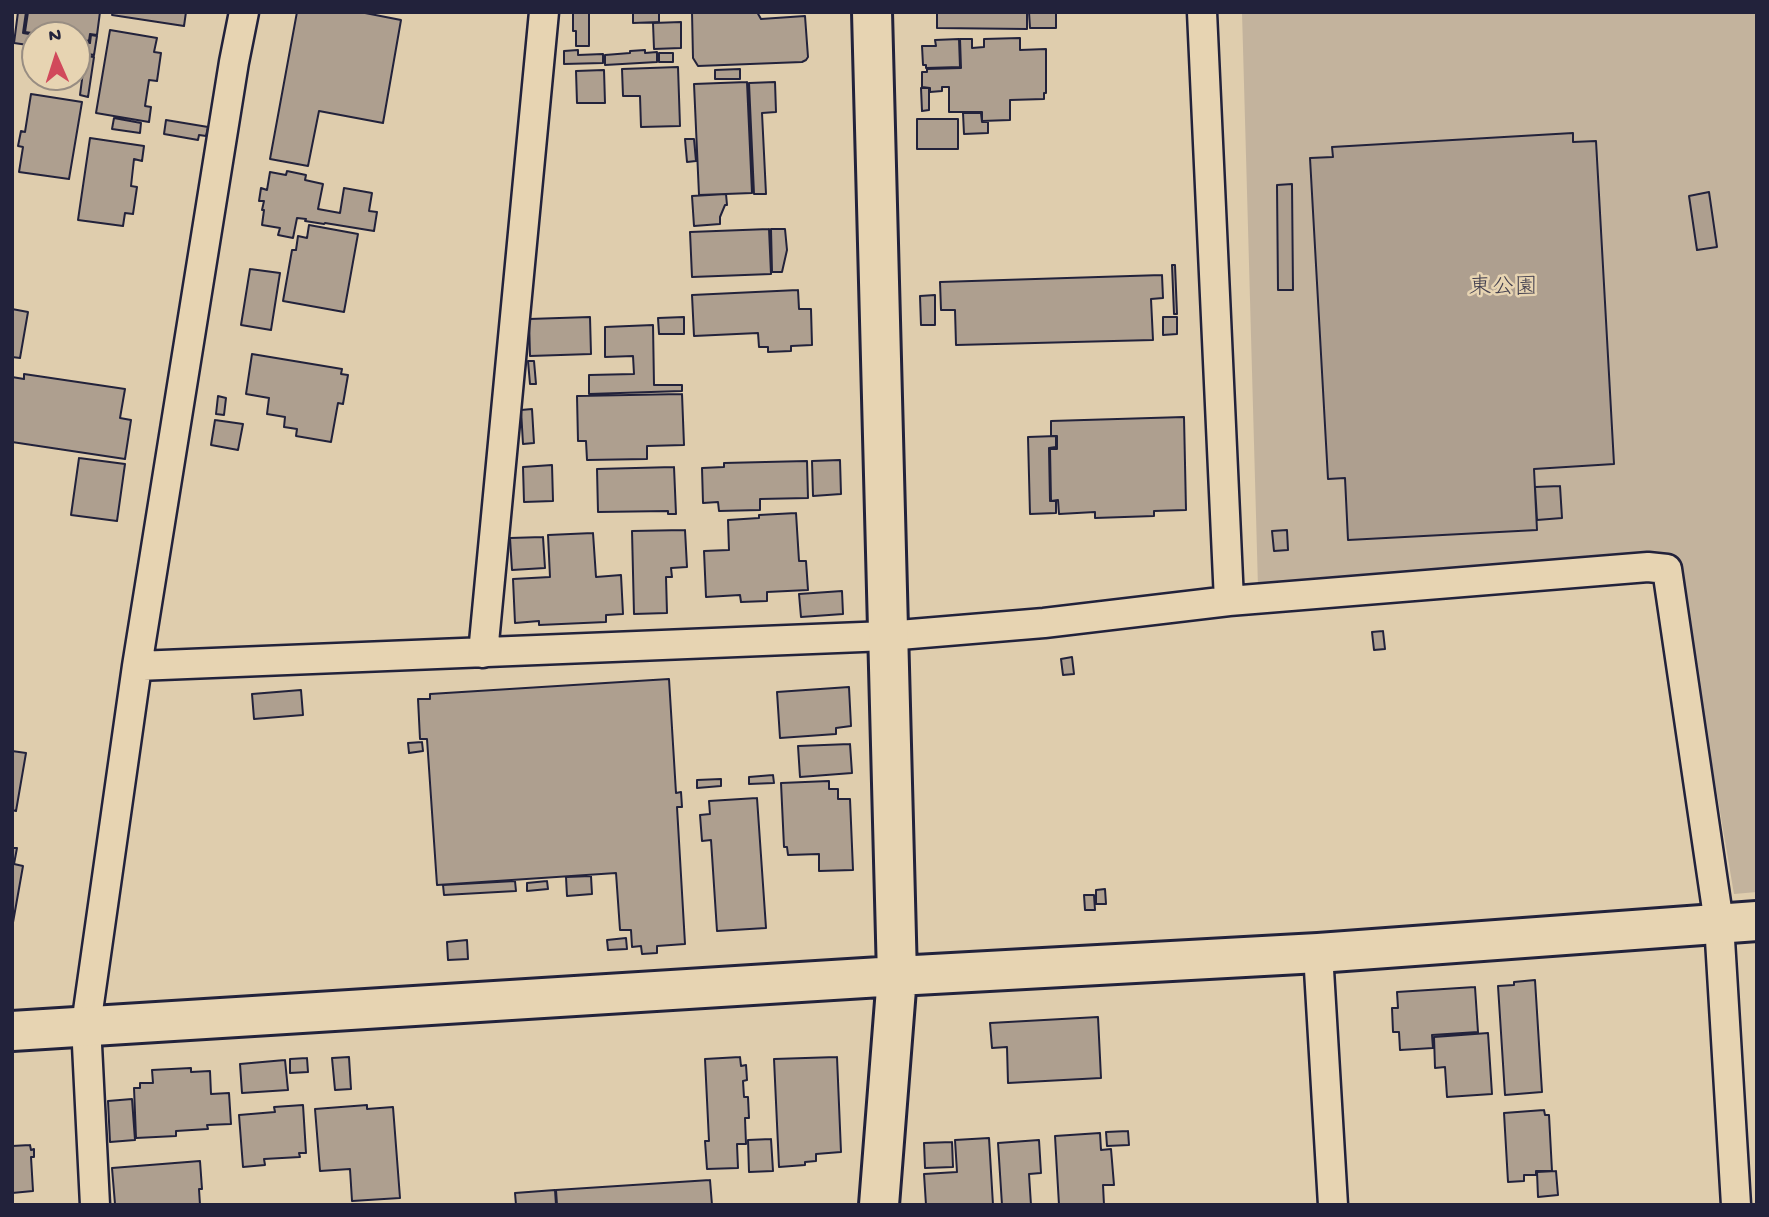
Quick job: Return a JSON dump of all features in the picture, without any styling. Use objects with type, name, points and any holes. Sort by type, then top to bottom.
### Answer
[{"type":"street","points":[[94,1205],[86,1025],[137,666],[244,12]]},
{"type":"street","points":[[482,653],[544,12]]},
{"type":"street","points":[[872,12],[897,976],[879,1205]]},
{"type":"street","points":[[1202,12],[1229,601]]},
{"type":"street","points":[[137,666],[887,636],[1044,623],[1229,601],[1648,567],[1667,569],[1719,923],[1737,1205]]},
{"type":"street","points":[[12,1031],[897,976],[1318,953],[1757,921]]},
{"type":"street","points":[[1318,953],[1333,1205]]},
{"type":"green space","name":"東公園","points":[[1242,12],[1757,12],[1757,892],[1734,894],[1678,565],[1258,587]]},
{"type":"building","points":[[18,12],[26,12],[25,21],[21,21],[21,44],[14,43]]},
{"type":"building","points":[[28,12],[100,12],[97,35],[91,34],[91,21],[27,21]]},
{"type":"building","points":[[113,12],[186,12],[184,26],[112,15]]},
{"type":"building","points":[[297,12],[360,12],[401,20],[383,123],[319,111],[308,166],[270,159]]},
{"type":"building","points":[[573,12],[589,12],[589,46],[576,46]]},
{"type":"building","points":[[633,12],[659,12],[659,22],[633,23]]},
{"type":"building","points":[[692,12],[757,12],[761,19],[805,16],[808,57],[802,62],[698,66],[693,58]]},
{"type":"building","points":[[937,12],[1027,12],[1027,29],[937,28]]},
{"type":"building","points":[[1029,12],[1056,12],[1056,28],[1030,28]]},
{"type":"building","points":[[681,22],[681,48],[654,49],[653,23]]},
{"type":"building","points":[[110,30],[157,38],[154,52],[161,53],[157,81],[149,80],[145,106],[151,107],[149,122],[96,113]]},
{"type":"building","points":[[91,35],[97,36],[94,55],[91,54]]},
{"type":"building","points":[[1020,38],[1020,50],[1046,49],[1046,93],[1044,99],[1010,100],[1010,120],[982,121],[982,112],[949,112],[949,87],[930,92],[930,88],[922,87],[922,72],[927,72],[927,69],[961,68],[960,39],[972,39],[972,48],[984,47],[984,39]]},
{"type":"building","points":[[959,39],[960,67],[926,68],[926,65],[923,65],[922,46],[936,46],[935,40]]},
{"type":"building","points":[[578,50],[578,55],[603,54],[603,63],[564,64],[564,51]]},
{"type":"building","points":[[645,50],[645,53],[657,52],[657,62],[605,65],[605,55]]},
{"type":"building","points":[[659,53],[673,53],[673,62],[659,62]]},
{"type":"building","points":[[678,67],[680,126],[641,127],[640,96],[623,96],[622,69]]},
{"type":"building","points":[[740,69],[740,79],[715,79],[715,70]]},
{"type":"building","points":[[604,70],[605,103],[577,103],[576,71]]},
{"type":"building","points":[[747,82],[752,193],[699,195],[694,84]]},
{"type":"building","points":[[775,82],[776,112],[762,113],[766,194],[754,194],[749,83]]},
{"type":"building","points":[[921,88],[929,88],[929,110],[922,111]]},
{"type":"building","points":[[81,91],[89,91],[88,97],[80,95]]},
{"type":"building","points":[[31,94],[82,102],[69,179],[19,172],[23,147],[18,146],[21,131],[25,132]]},
{"type":"building","points":[[963,113],[981,113],[982,122],[988,122],[988,133],[964,134]]},
{"type":"building","points":[[114,118],[141,123],[140,133],[112,129]]},
{"type":"building","points":[[917,119],[958,119],[958,149],[917,149]]},
{"type":"building","points":[[166,120],[208,127],[206,136],[199,135],[198,140],[164,134]]},
{"type":"building","points":[[1573,133],[1573,142],[1596,141],[1614,464],[1534,469],[1537,530],[1348,540],[1345,478],[1328,479],[1310,158],[1333,157],[1332,147]]},
{"type":"building","points":[[90,138],[144,146],[142,161],[134,159],[131,186],[137,187],[133,214],[125,213],[123,226],[78,220]]},
{"type":"building","points":[[685,139],[694,139],[696,161],[687,162]]},
{"type":"building","points":[[287,171],[306,175],[305,180],[323,184],[318,209],[340,213],[344,188],[372,193],[369,211],[377,212],[374,231],[297,218],[293,238],[278,235],[280,228],[262,225],[264,201],[259,201],[261,188],[267,190],[270,172],[286,175]]},
{"type":"building","points":[[1292,184],[1293,290],[1278,290],[1277,185]]},
{"type":"building","points":[[1709,192],[1717,247],[1697,250],[1689,196]]},
{"type":"building","points":[[726,194],[727,205],[720,217],[720,224],[694,226],[692,196]]},
{"type":"building","points":[[309,225],[358,234],[344,312],[283,301],[292,250],[296,250],[298,236],[307,238]]},
{"type":"building","points":[[769,229],[771,274],[692,277],[690,232]]},
{"type":"building","points":[[771,229],[785,229],[787,250],[782,272],[772,272]]},
{"type":"building","points":[[1172,265],[1175,265],[1177,314],[1174,314]]},
{"type":"building","points":[[250,269],[280,273],[271,330],[241,325]]},
{"type":"building","points":[[1162,275],[1163,298],[1151,299],[1153,340],[956,345],[955,310],[941,310],[940,282]]},
{"type":"building","points":[[798,290],[799,309],[811,309],[812,345],[791,346],[791,351],[768,352],[768,347],[759,347],[758,333],[694,336],[692,295]]},
{"type":"building","points":[[935,295],[935,325],[921,325],[920,296]]},
{"type":"building","points":[[12,309],[28,312],[20,358],[12,357]]},
{"type":"building","points":[[590,317],[591,354],[530,356],[529,319]]},
{"type":"building","points":[[684,317],[684,334],[659,334],[658,318]]},
{"type":"building","points":[[1163,317],[1177,317],[1177,334],[1163,335]]},
{"type":"building","points":[[653,325],[654,385],[682,385],[682,391],[589,394],[589,375],[634,374],[633,356],[605,357],[605,327]]},
{"type":"building","points":[[252,354],[342,369],[341,374],[348,375],[343,404],[338,403],[331,442],[296,436],[297,429],[284,427],[285,417],[267,414],[269,398],[246,394]]},
{"type":"building","points":[[528,361],[534,361],[536,384],[530,384]]},
{"type":"building","points":[[24,374],[125,389],[120,418],[131,420],[125,459],[12,442],[12,377],[24,379]]},
{"type":"building","points":[[682,394],[684,445],[647,446],[647,459],[587,460],[586,441],[578,441],[577,396]]},
{"type":"building","points":[[218,396],[226,398],[224,415],[216,414]]},
{"type":"building","points":[[532,409],[534,443],[523,444],[521,410]]},
{"type":"building","points":[[1184,417],[1186,510],[1154,511],[1154,516],[1095,518],[1095,512],[1059,514],[1058,500],[1051,501],[1050,449],[1057,449],[1057,436],[1051,436],[1051,421]]},
{"type":"building","points":[[215,420],[243,424],[238,450],[211,445]]},
{"type":"building","points":[[1056,436],[1056,447],[1049,448],[1050,501],[1056,501],[1056,513],[1030,514],[1028,437]]},
{"type":"building","points":[[79,458],[125,464],[117,521],[71,515]]},
{"type":"building","points":[[840,460],[841,494],[813,496],[812,461]]},
{"type":"building","points":[[807,461],[808,498],[760,499],[760,510],[719,511],[718,502],[703,503],[702,468],[724,467],[724,463]]},
{"type":"building","points":[[552,465],[553,501],[524,502],[523,467]]},
{"type":"building","points":[[674,467],[676,514],[668,514],[668,511],[598,512],[597,469]]},
{"type":"building","points":[[1560,486],[1562,518],[1537,520],[1535,487]]},
{"type":"building","points":[[796,513],[799,561],[806,561],[808,590],[767,592],[767,601],[741,602],[740,595],[706,597],[704,551],[729,550],[728,520]]},
{"type":"building","points":[[685,530],[687,567],[671,568],[672,577],[666,577],[667,613],[634,614],[632,531]]},
{"type":"building","points":[[1287,530],[1288,550],[1274,551],[1272,531]]},
{"type":"building","points":[[593,533],[596,577],[621,575],[623,614],[606,615],[606,622],[539,625],[539,621],[515,623],[513,579],[550,577],[548,535]]},
{"type":"building","points":[[543,537],[545,568],[512,570],[510,538]]},
{"type":"building","points":[[842,591],[843,614],[801,617],[799,594]]},
{"type":"building","points":[[1383,631],[1385,649],[1374,650],[1372,632]]},
{"type":"building","points":[[1072,657],[1074,674],[1063,675],[1061,659]]},
{"type":"building","points":[[669,679],[676,793],[681,792],[682,807],[677,807],[685,944],[657,946],[657,953],[642,954],[641,946],[632,947],[631,930],[620,930],[616,873],[437,885],[427,739],[420,739],[418,699],[430,699],[430,694]]},
{"type":"building","points":[[849,687],[851,726],[836,728],[836,734],[780,738],[777,692]]},
{"type":"building","points":[[301,690],[303,715],[254,719],[252,694]]},
{"type":"building","points":[[422,742],[423,751],[409,753],[408,743]]},
{"type":"building","points":[[850,744],[852,773],[800,777],[798,746]]},
{"type":"building","points":[[12,751],[26,753],[16,811],[12,810]]},
{"type":"building","points":[[773,775],[774,783],[749,784],[749,777]]},
{"type":"building","points":[[721,779],[721,786],[697,788],[697,780]]},
{"type":"building","points":[[829,781],[829,789],[838,789],[838,799],[850,799],[853,870],[819,871],[819,854],[788,855],[787,847],[784,847],[781,783]]},
{"type":"building","points":[[757,798],[766,928],[717,931],[711,840],[702,841],[700,815],[710,814],[709,801]]},
{"type":"building","points":[[12,848],[17,848],[14,864],[23,866],[12,928]]},
{"type":"building","points":[[591,876],[592,894],[567,896],[566,877]]},
{"type":"building","points":[[515,881],[516,891],[444,895],[443,885]]},
{"type":"building","points":[[547,881],[548,889],[527,891],[527,883]]},
{"type":"building","points":[[1105,889],[1106,904],[1096,904],[1096,890]]},
{"type":"building","points":[[1084,895],[1094,895],[1095,910],[1085,910]]},
{"type":"building","points":[[626,938],[627,949],[608,950],[607,940]]},
{"type":"building","points":[[467,940],[468,959],[448,960],[447,942]]},
{"type":"building","points":[[1535,980],[1542,1092],[1505,1095],[1498,986]]},
{"type":"building","points":[[1475,987],[1478,1032],[1432,1035],[1433,1048],[1400,1050],[1399,1032],[1393,1032],[1392,1008],[1398,1008],[1397,992]]},
{"type":"building","points":[[1098,1017],[1101,1078],[1008,1083],[1007,1047],[992,1048],[990,1023]]},
{"type":"building","points":[[1488,1033],[1492,1094],[1447,1097],[1445,1067],[1435,1068],[1434,1037]]},
{"type":"building","points":[[349,1057],[351,1089],[335,1090],[332,1058]]},
{"type":"building","points":[[740,1057],[741,1066],[746,1065],[747,1080],[743,1081],[744,1097],[748,1097],[749,1118],[745,1118],[746,1144],[737,1144],[738,1168],[707,1169],[705,1141],[709,1141],[705,1059]]},
{"type":"building","points":[[837,1057],[841,1152],[816,1154],[816,1161],[805,1162],[805,1165],[779,1167],[774,1059]]},
{"type":"building","points":[[307,1058],[308,1072],[290,1073],[290,1059]]},
{"type":"building","points":[[285,1060],[288,1090],[242,1093],[240,1064]]},
{"type":"building","points":[[191,1068],[191,1072],[210,1071],[211,1094],[229,1093],[231,1124],[176,1131],[176,1136],[136,1138],[134,1088],[140,1088],[140,1083],[153,1083],[152,1070]]},
{"type":"building","points":[[132,1099],[135,1140],[110,1142],[108,1101]]},
{"type":"building","points":[[303,1105],[306,1153],[299,1153],[300,1157],[264,1159],[265,1165],[243,1167],[239,1115],[275,1112],[274,1107]]},
{"type":"building","points":[[367,1105],[367,1109],[393,1107],[400,1198],[352,1201],[350,1169],[320,1171],[315,1109]]},
{"type":"building","points":[[1544,1110],[1545,1115],[1549,1115],[1552,1171],[1536,1171],[1536,1175],[1524,1175],[1524,1181],[1508,1182],[1504,1113]]},
{"type":"building","points":[[1128,1131],[1129,1145],[1107,1146],[1106,1132]]},
{"type":"building","points":[[1100,1133],[1101,1150],[1111,1149],[1114,1185],[1103,1185],[1104,1205],[1059,1205],[1055,1136]]},
{"type":"building","points":[[989,1138],[993,1205],[926,1205],[924,1174],[957,1172],[955,1140]]},
{"type":"building","points":[[771,1139],[773,1171],[749,1172],[748,1140]]},
{"type":"building","points":[[1039,1140],[1041,1173],[1029,1174],[1031,1205],[1002,1205],[998,1143]]},
{"type":"building","points":[[952,1142],[953,1167],[925,1168],[924,1143]]},
{"type":"building","points":[[30,1145],[31,1150],[34,1149],[34,1157],[31,1157],[33,1191],[12,1193],[12,1146]]},
{"type":"building","points":[[200,1161],[200,1205],[115,1204],[112,1168]]},
{"type":"building","points":[[1556,1171],[1558,1195],[1538,1197],[1537,1172]]},
{"type":"building","points":[[710,1180],[712,1205],[557,1205],[556,1190]]},
{"type":"building","points":[[555,1190],[556,1205],[516,1205],[515,1193]]}]
